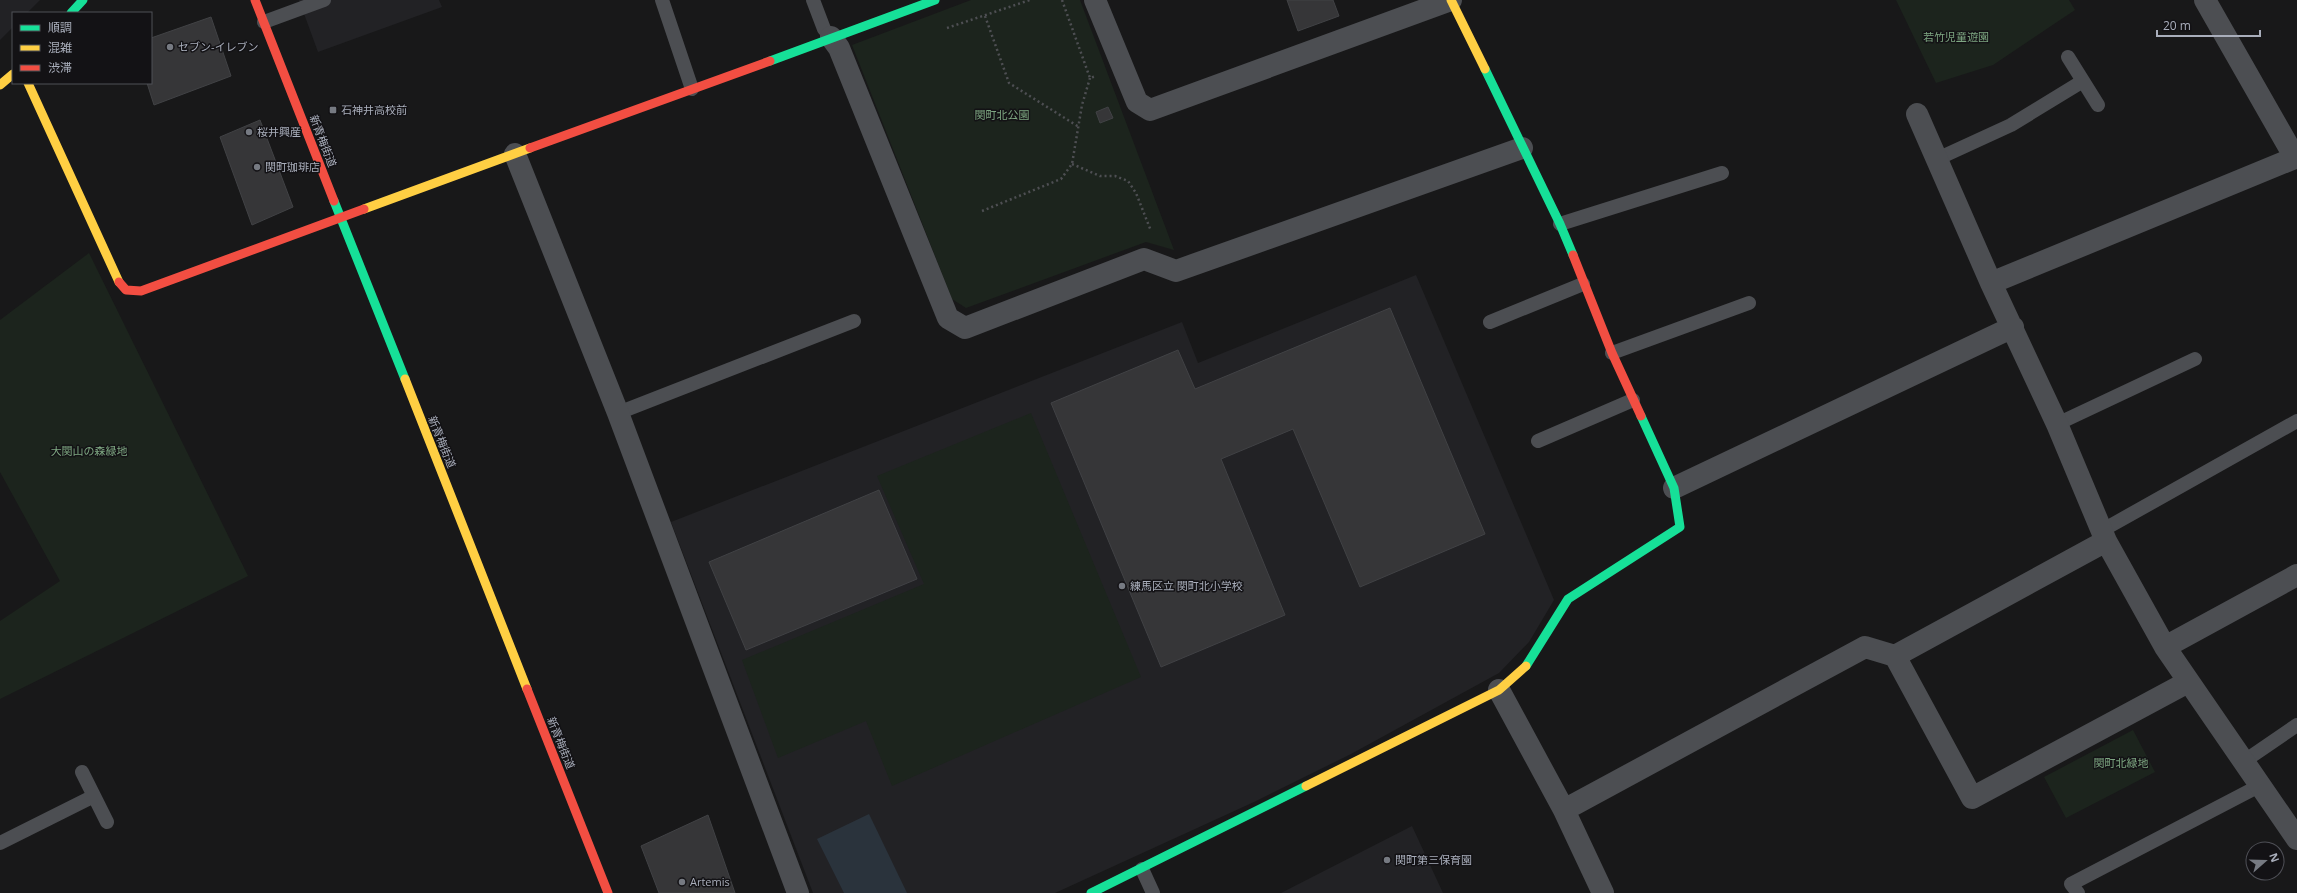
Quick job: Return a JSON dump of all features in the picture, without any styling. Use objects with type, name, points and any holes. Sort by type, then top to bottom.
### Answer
[{"type":"street","points":[[72,12],[83,0]]},
{"type":"street","name":"新青梅街道","points":[[255,0],[608,893]]},
{"type":"street","points":[[28,84],[116,278],[126,290],[141,291],[935,0]]},
{"type":"street","points":[[1091,893],[1142,869],[1499,690],[1528,664],[1568,599],[1680,527],[1674,488],[1612,353],[1560,224],[1451,0],[1150,110],[1137,102],[1095,0]]},
{"type":"street","points":[[1991,283],[2296,157],[2205,0]]},
{"type":"street","points":[[831,37],[839,48],[948,318],[965,328],[1144,259],[1176,271],[1522,148]]},
{"type":"street","points":[[0,85],[12,75]]},
{"type":"street","points":[[1917,114],[1991,283],[2013,327],[2057,424],[2104,536],[2165,647],[2259,786],[2297,839]]},
{"type":"street","points":[[516,154],[618,413],[798,893]]},
{"type":"street","points":[[1674,488],[2013,327]]},
{"type":"street","points":[[1564,810],[1865,648],[1895,656],[2104,536]]},
{"type":"street","points":[[2165,647],[2297,575]]},
{"type":"street","points":[[1895,656],[1972,798],[2188,682]]},
{"type":"street","points":[[1499,690],[1564,810],[1603,893]]},
{"type":"lane","points":[[264,22],[324,0]]},
{"type":"lane","points":[[662,0],[692,89]]},
{"type":"lane","points":[[813,0],[824,29],[831,37]]},
{"type":"lane","points":[[2068,57],[2098,104]]},
{"type":"lane","points":[[1937,159],[2011,125],[2083,81]]},
{"type":"lane","points":[[1560,224],[1722,173]]},
{"type":"lane","points":[[1490,322],[1583,284]]},
{"type":"lane","points":[[1612,353],[1749,302]]},
{"type":"lane","points":[[618,413],[854,321]]},
{"type":"lane","points":[[2057,424],[2195,359]]},
{"type":"lane","points":[[1538,440],[1633,400]]},
{"type":"lane","points":[[2104,536],[2297,421]]},
{"type":"lane","points":[[2243,762],[2297,725]]},
{"type":"lane","points":[[82,772],[107,822]]},
{"type":"lane","points":[[2078,893],[2071,884],[2259,786]]},
{"type":"lane","points":[[0,843],[94,796]]},
{"type":"lane","points":[[1142,869],[1153,893]]},
{"type":"path","points":[[940,31],[1030,0]]},
{"type":"path","points":[[985,16],[1009,83],[1079,127]]},
{"type":"path","points":[[982,211],[1061,179],[1072,164],[1082,105],[1090,78]]},
{"type":"path","points":[[1072,164],[1100,176],[1115,176],[1128,181],[1144,210],[1152,234],[1154,252],[1151,262]]},
{"type":"shaded area","points":[[0,0],[40,0],[28,12],[12,12],[12,28],[0,40]]},
{"type":"shaded area","points":[[299,0],[439,0],[442,7],[318,52]]},
{"type":"shaded area","name":"練馬区立 関町北小学校","points":[[1416,275],[1554,600],[1529,642],[1499,673],[1351,754],[1254,802],[1055,893],[813,893],[671,522],[1182,322],[1198,363]]},
{"type":"shaded area","points":[[869,814],[907,893],[844,893],[817,839]]},
{"type":"shaded area","name":"関町第三保育園","points":[[1412,826],[1443,893],[1281,893]]},
{"type":"green space","name":"関町北公園","points":[[971,0],[1080,0],[1174,250],[1146,242],[966,308],[952,299],[852,45]]},
{"type":"green space","name":"若竹児童遊園","points":[[1896,0],[2069,0],[2075,10],[1993,65],[1936,83]]},
{"type":"green space","name":"大関山の森緑地","points":[[89,253],[248,576],[0,699],[0,621],[60,581],[0,472],[0,320]]},
{"type":"green space","points":[[1031,413],[1141,677],[892,786],[866,721],[778,758],[742,660],[924,584],[877,476]]},
{"type":"green space","name":"関町北緑地","points":[[2133,730],[2155,772],[2066,818],[2044,777]]},
{"type":"building","points":[[1287,0],[1333,0],[1339,16],[1298,31]]},
{"type":"building","points":[[211,17],[231,76],[154,105],[147,84],[152,84],[152,38]]},
{"type":"building","points":[[1108,107],[1113,118],[1100,123],[1096,112]]},
{"type":"building","points":[[260,120],[293,207],[252,225],[220,137]]},
{"type":"building","points":[[1390,308],[1485,534],[1360,587],[1293,429],[1221,459],[1285,615],[1161,667],[1051,403],[1178,350],[1195,389]]},
{"type":"building","points":[[879,490],[917,579],[746,650],[709,562]]},
{"type":"building","points":[[708,815],[735,893],[659,893],[641,846]]},
{"type":"traffic: fast","points":[[72,12],[83,0]]},
{"type":"traffic: fast","points":[[770,61],[935,0]]},
{"type":"traffic: fast","points":[[1485,69],[1560,224],[1573,255]]},
{"type":"traffic: fast","points":[[334,201],[405,379]]},
{"type":"traffic: fast","points":[[1526,666],[1568,599],[1680,527],[1674,488],[1641,416]]},
{"type":"traffic: fast","points":[[1091,893],[1306,786]]},
{"type":"traffic: slow","points":[[1451,0],[1485,69]]},
{"type":"traffic: slow","points":[[0,85],[12,75]]},
{"type":"traffic: slow","points":[[28,84],[119,282]]},
{"type":"traffic: slow","points":[[364,209],[530,148]]},
{"type":"traffic: slow","points":[[405,379],[527,689]]},
{"type":"traffic: slow","points":[[1306,786],[1499,690],[1526,666]]},
{"type":"traffic: jam","points":[[255,0],[334,201]]},
{"type":"traffic: jam","points":[[530,148],[770,61]]},
{"type":"traffic: jam","points":[[119,282],[126,290],[141,291],[364,209]]},
{"type":"traffic: jam","points":[[1573,255],[1612,353],[1641,416]]},
{"type":"traffic: jam","points":[[527,689],[608,893]]},
{"type":"place","name":"セブン-イレブン","points":[[170,47]]},
{"type":"place","name":"石神井高校前","points":[[333,110]]},
{"type":"place","name":"桜井興産","points":[[249,132]]},
{"type":"place","name":"関町珈琲店","points":[[257,167]]},
{"type":"place","name":"練馬区立 関町北小学校","points":[[1122,586]]},
{"type":"place","name":"関町第三保育園","points":[[1387,860]]},
{"type":"place","name":"Artemis","points":[[682,882]]}]
